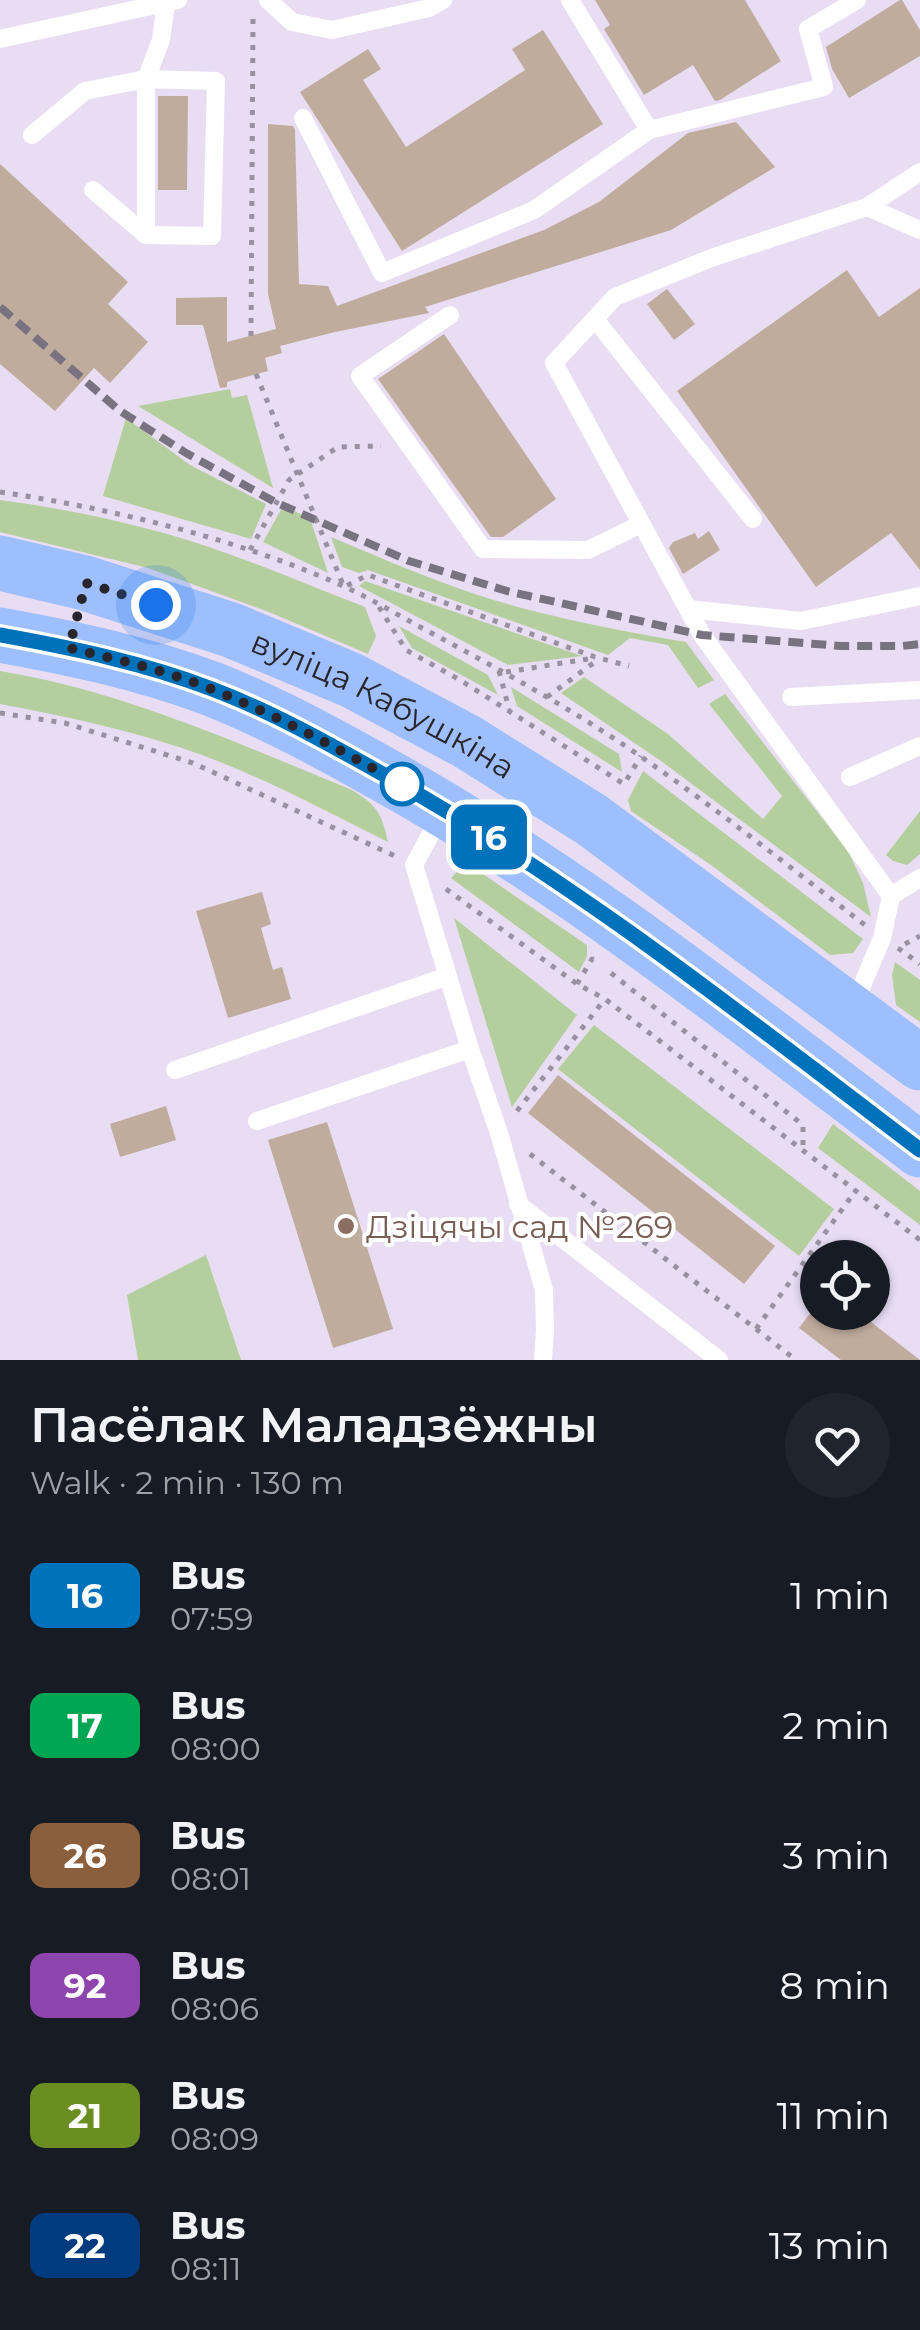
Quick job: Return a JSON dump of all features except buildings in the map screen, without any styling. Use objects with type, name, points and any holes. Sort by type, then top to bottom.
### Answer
[{"type":"main road","name":"вуліца Кабушкіна","points":[[0,564],[86,583],[231,630],[351,680],[466,742],[592,820],[920,1063]]},
{"type":"main road","points":[[69,648],[86,583]]},
{"type":"main road","name":"вуліца Кабушкіна","points":[[0,635],[146,666],[215,690],[326,741],[444,808],[546,873],[920,1150]]},
{"type":"lane","points":[[268,0],[292,22],[332,30],[429,8],[443,0]]},
{"type":"lane","points":[[570,0],[648,130]]},
{"type":"lane","points":[[303,118],[382,274],[534,210],[648,130],[824,87],[808,30],[857,0]]},
{"type":"lane","points":[[0,39],[172,1],[146,79],[146,235]]},
{"type":"lane","points":[[32,135],[85,91],[146,79],[216,81],[212,236],[146,235],[93,190]]},
{"type":"lane","points":[[891,896],[702,635],[554,362],[615,298],[714,257],[868,207],[920,172]]},
{"type":"lane","points":[[868,207],[920,230]]},
{"type":"lane","points":[[450,315],[360,376],[483,548],[588,550],[641,524]]},
{"type":"lane","points":[[595,319],[753,518]]},
{"type":"lane","points":[[688,609],[802,621],[920,596]]},
{"type":"lane","points":[[791,697],[920,690]]},
{"type":"lane","points":[[850,777],[920,746]]},
{"type":"lane","points":[[444,808],[414,865],[544,1290],[543,1360]]},
{"type":"lane","points":[[851,1012],[882,938],[891,896],[920,878]]},
{"type":"lane","points":[[175,1070],[448,976]]},
{"type":"lane","points":[[257,1121],[470,1049]]},
{"type":"lane","points":[[518,1204],[718,1360]]},
{"type":"path","points":[[251,336],[253,20]]},
{"type":"path","points":[[256,374],[344,586]]},
{"type":"path","points":[[250,550],[289,480],[298,474],[338,448],[409,444]]},
{"type":"path","points":[[0,492],[141,520],[250,550],[344,586],[547,697],[641,756],[882,938]]},
{"type":"path","points":[[344,586],[368,575],[629,666]]},
{"type":"path","points":[[377,604],[406,650],[624,784],[641,756]]},
{"type":"path","points":[[501,671],[597,658]]},
{"type":"path","points":[[547,697],[597,658]]},
{"type":"path","points":[[501,671],[510,712]]},
{"type":"path","points":[[0,713],[66,722],[193,764],[414,865],[577,984],[604,999],[920,1240]]},
{"type":"path","points":[[920,936],[898,948],[920,964]]},
{"type":"path","points":[[577,984],[592,958],[803,1125],[803,1149]]},
{"type":"path","points":[[604,999],[499,1133],[796,1360]]},
{"type":"path","points":[[756,1329],[856,1190]]},
{"type":"green space","points":[[230,389],[232,398],[247,395],[273,488],[138,406]]},
{"type":"green space","points":[[126,418],[190,465],[266,504],[251,539],[103,496]]},
{"type":"green space","points":[[0,500],[121,522],[238,557],[365,607],[376,636],[368,654],[269,612],[148,568],[0,532]]},
{"type":"green space","points":[[283,506],[310,518],[328,573],[263,542]]},
{"type":"green space","points":[[331,537],[497,601],[686,642],[714,680],[698,688],[668,645],[630,638],[608,655],[368,570],[359,573],[342,567]]},
{"type":"green space","points":[[365,581],[582,656],[508,665],[359,586]]},
{"type":"green space","points":[[399,626],[488,675],[498,695],[412,648]]},
{"type":"green space","points":[[0,671],[135,705],[352,790],[377,811],[388,842],[206,756],[112,728],[0,704]]},
{"type":"green space","points":[[584,677],[668,734],[763,819],[782,796],[709,704],[725,694],[848,851],[863,883],[871,917],[661,761],[561,693]]},
{"type":"green space","points":[[511,687],[619,754],[622,772],[517,706]]},
{"type":"green space","points":[[643,771],[863,939],[853,953],[830,955],[711,865],[631,811],[628,800]]},
{"type":"green space","points":[[920,811],[920,854],[907,865],[893,861],[886,855]]},
{"type":"green space","points":[[466,868],[477,870],[587,945],[587,956],[579,972],[451,878]]},
{"type":"green space","points":[[454,918],[577,1015],[512,1107]]},
{"type":"green space","points":[[895,962],[920,980],[920,1022],[896,1005],[892,975]]},
{"type":"green space","points":[[594,1025],[834,1209],[811,1240],[800,1240],[799,1256],[558,1069]]},
{"type":"green space","points":[[833,1124],[920,1191],[920,1225],[818,1148]]},
{"type":"green space","points":[[206,1255],[241,1360],[138,1360],[127,1295]]},
{"type":"railway","points":[[0,307],[120,411],[186,453],[277,503],[409,561],[507,591],[702,635],[841,646],[920,644]]},
{"type":"bus line","name":"16","points":[[0,635],[146,666],[215,690],[326,741],[444,808],[546,873],[920,1150]]},
{"type":"place","name":"Дзіцячы сад №269","points":[[346,1226]]},
{"type":"route","points":[[156,605],[86,583],[69,648],[146,666],[215,690],[326,741],[415,792],[402,784]]}]
